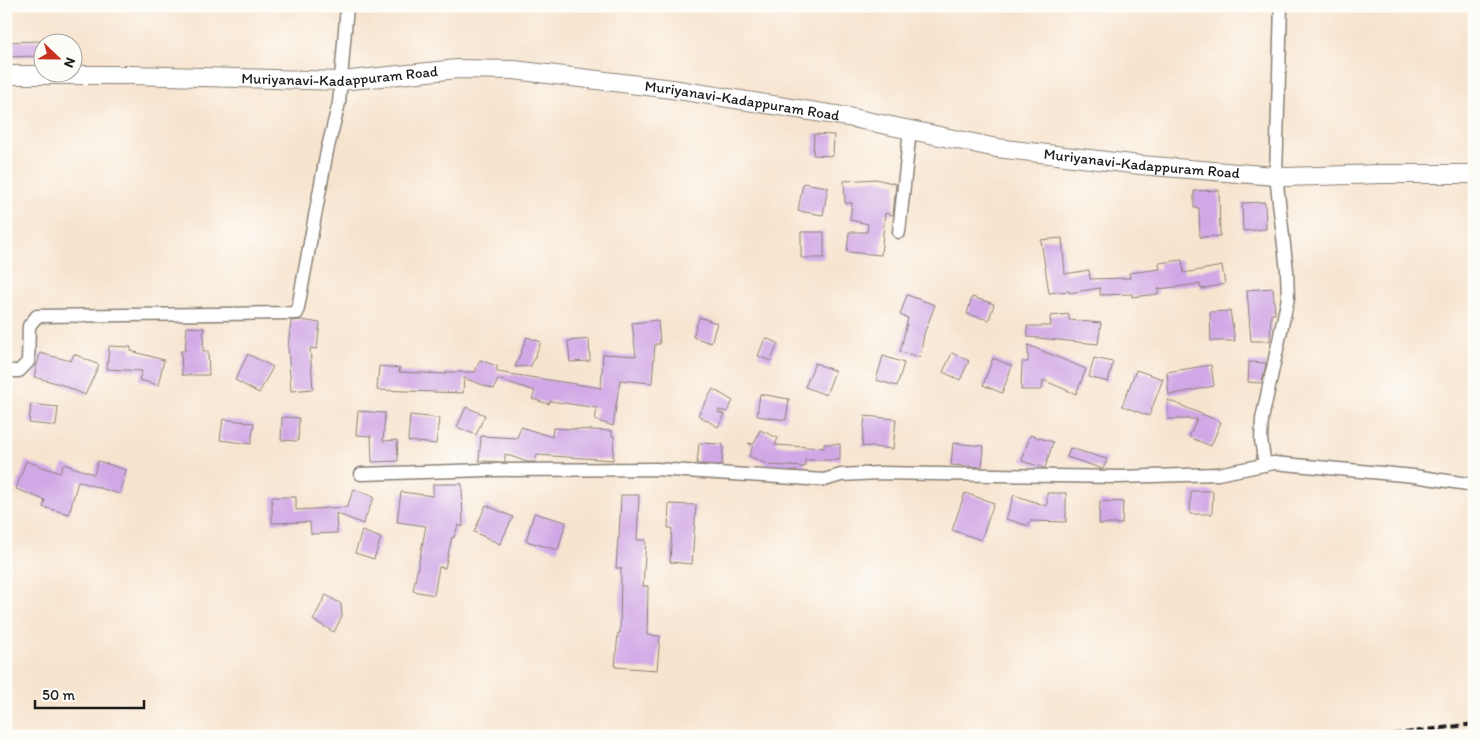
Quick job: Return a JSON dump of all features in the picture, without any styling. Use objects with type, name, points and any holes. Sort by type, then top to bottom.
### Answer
[{"type":"main road","name":"Muriyanavi-Kadappuram Road","points":[[6,74],[132,75],[341,81],[458,69],[514,70],[672,89],[848,118],[997,148],[1140,165],[1276,176],[1474,174]]},
{"type":"street","points":[[6,371],[18,371],[28,362],[29,326],[37,316],[298,313],[341,81],[346,6]]},
{"type":"street","points":[[1265,465],[1261,440],[1262,419],[1281,340],[1288,298],[1287,271],[1276,176],[1281,6]]},
{"type":"street","points":[[899,232],[910,130]]},
{"type":"street","points":[[361,474],[486,470],[656,469],[824,480],[842,474],[879,473],[1118,477],[1218,474],[1274,463],[1405,475],[1474,485]]},
{"type":"building","points":[[32,41],[32,56],[6,57],[6,42]]},
{"type":"building","points":[[814,134],[834,135],[833,156],[813,155]]},
{"type":"building","points":[[876,179],[896,184],[893,215],[885,213],[881,255],[847,252],[849,232],[867,232],[868,224],[850,220],[852,203],[845,203],[844,181]]},
{"type":"building","points":[[803,183],[828,187],[823,215],[798,211]]},
{"type":"building","points":[[1219,190],[1220,236],[1200,237],[1199,208],[1194,208],[1194,191]]},
{"type":"building","points":[[1265,202],[1266,229],[1243,231],[1242,203]]},
{"type":"building","points":[[801,232],[824,232],[824,258],[801,258]]},
{"type":"building","points":[[1062,238],[1065,274],[1089,270],[1090,279],[1130,278],[1129,273],[1160,269],[1159,263],[1182,260],[1184,273],[1222,266],[1225,284],[1201,289],[1200,284],[1158,289],[1158,294],[1132,297],[1132,294],[1100,295],[1100,288],[1069,293],[1069,291],[1049,293],[1041,240]]},
{"type":"building","points":[[1273,288],[1275,314],[1271,314],[1270,341],[1251,341],[1247,290]]},
{"type":"building","points":[[907,295],[935,305],[924,334],[920,357],[900,352],[908,318],[900,315]]},
{"type":"building","points":[[972,297],[994,304],[989,320],[967,314]]},
{"type":"building","points":[[1230,311],[1235,341],[1211,341],[1210,312]]},
{"type":"building","points":[[1069,314],[1069,320],[1101,323],[1098,344],[1028,337],[1027,326],[1051,326],[1050,316]]},
{"type":"building","points":[[699,317],[717,323],[711,343],[693,337]]},
{"type":"building","points":[[301,320],[320,323],[317,349],[310,348],[313,389],[291,391],[288,347],[291,321]]},
{"type":"building","points":[[658,320],[660,344],[655,344],[652,383],[620,380],[613,426],[595,420],[597,408],[550,401],[549,404],[532,399],[535,391],[498,379],[494,389],[464,378],[463,393],[377,390],[379,366],[400,368],[399,372],[446,374],[446,372],[475,372],[480,360],[497,366],[497,372],[601,388],[603,354],[636,356],[632,323]]},
{"type":"building","points":[[187,327],[204,328],[203,351],[208,351],[209,375],[182,375],[181,351],[185,351]]},
{"type":"building","points":[[527,337],[541,342],[531,366],[515,367]]},
{"type":"building","points":[[765,338],[778,343],[771,361],[758,356]]},
{"type":"building","points":[[589,339],[590,361],[570,362],[568,341]]},
{"type":"building","points":[[1028,345],[1086,369],[1076,394],[1043,380],[1042,390],[1021,390],[1022,362],[1028,362]]},
{"type":"building","points":[[109,346],[131,347],[131,351],[164,360],[158,385],[139,380],[142,371],[107,369]]},
{"type":"building","points":[[40,353],[71,361],[74,354],[99,365],[85,395],[60,384],[34,377]]},
{"type":"building","points":[[952,353],[969,361],[960,380],[943,372]]},
{"type":"building","points":[[248,354],[273,367],[259,393],[235,380]]},
{"type":"building","points":[[883,356],[904,363],[897,386],[876,380]]},
{"type":"building","points":[[993,358],[1012,366],[1002,393],[983,385]]},
{"type":"building","points":[[1094,358],[1113,362],[1108,382],[1089,377]]},
{"type":"building","points":[[1249,362],[1266,363],[1262,383],[1248,382]]},
{"type":"building","points":[[815,363],[835,371],[826,395],[805,387]]},
{"type":"building","points":[[1211,365],[1214,386],[1169,395],[1167,372]]},
{"type":"building","points":[[1136,370],[1163,379],[1149,416],[1122,406]]},
{"type":"building","points":[[713,389],[733,401],[727,412],[719,410],[718,412],[725,415],[718,427],[698,415]]},
{"type":"building","points":[[760,394],[789,399],[786,420],[757,416]]},
{"type":"building","points":[[1168,400],[1221,422],[1211,446],[1189,437],[1197,419],[1168,419]]},
{"type":"building","points":[[31,404],[58,407],[56,426],[29,423]]},
{"type":"building","points":[[466,407],[485,415],[476,435],[457,427]]},
{"type":"building","points":[[358,411],[385,413],[383,441],[397,440],[398,461],[372,462],[371,436],[356,435]]},
{"type":"building","points":[[410,415],[439,418],[436,444],[408,441]]},
{"type":"building","points":[[865,416],[896,419],[893,449],[862,446]]},
{"type":"building","points":[[282,417],[299,418],[298,441],[281,440]]},
{"type":"building","points":[[223,419],[254,423],[251,444],[220,440]]},
{"type":"building","points":[[521,427],[552,437],[553,428],[612,431],[612,436],[614,436],[613,460],[537,455],[535,462],[527,462],[505,454],[505,462],[479,461],[481,436],[517,438]]},
{"type":"building","points":[[760,430],[778,438],[775,445],[824,448],[824,444],[840,444],[840,460],[805,460],[805,467],[769,465],[749,456],[753,446],[748,443],[754,444]]},
{"type":"building","points":[[1030,435],[1053,442],[1045,468],[1022,461]]},
{"type":"building","points":[[699,443],[723,444],[722,465],[697,464]]},
{"type":"building","points":[[953,443],[984,446],[982,467],[951,465]]},
{"type":"building","points":[[1070,448],[1107,459],[1103,469],[1067,457]]},
{"type":"building","points":[[26,461],[60,473],[63,464],[94,474],[98,461],[126,470],[119,494],[78,481],[69,514],[43,507],[45,500],[16,489]]},
{"type":"building","points":[[433,484],[462,484],[463,527],[458,525],[454,538],[452,537],[445,568],[439,567],[434,595],[413,591],[426,526],[397,522],[401,492],[433,496]]},
{"type":"building","points":[[354,489],[374,497],[363,524],[336,513],[337,533],[311,534],[310,522],[272,523],[272,497],[296,497],[296,510],[347,507]]},
{"type":"building","points":[[1191,491],[1213,491],[1212,514],[1190,514]]},
{"type":"building","points":[[965,493],[994,503],[981,540],[952,530]]},
{"type":"building","points":[[1047,493],[1066,493],[1066,522],[1030,521],[1029,526],[1006,519],[1014,495],[1047,506]]},
{"type":"building","points":[[621,495],[639,495],[637,540],[646,540],[643,586],[648,586],[647,635],[660,636],[657,670],[615,667],[618,633],[620,633],[621,568],[616,568]]},
{"type":"building","points":[[1100,501],[1123,502],[1122,524],[1099,524]]},
{"type":"building","points":[[669,504],[696,505],[692,564],[670,562],[672,528],[668,528]]},
{"type":"building","points":[[486,505],[513,517],[500,544],[474,532]]},
{"type":"building","points":[[534,513],[566,522],[558,550],[526,541]]},
{"type":"building","points":[[362,531],[381,538],[374,559],[355,553]]},
{"type":"building","points":[[326,595],[341,604],[342,616],[334,632],[313,620]]},
{"type":"railway","points":[[1381,736],[1474,724]]}]
